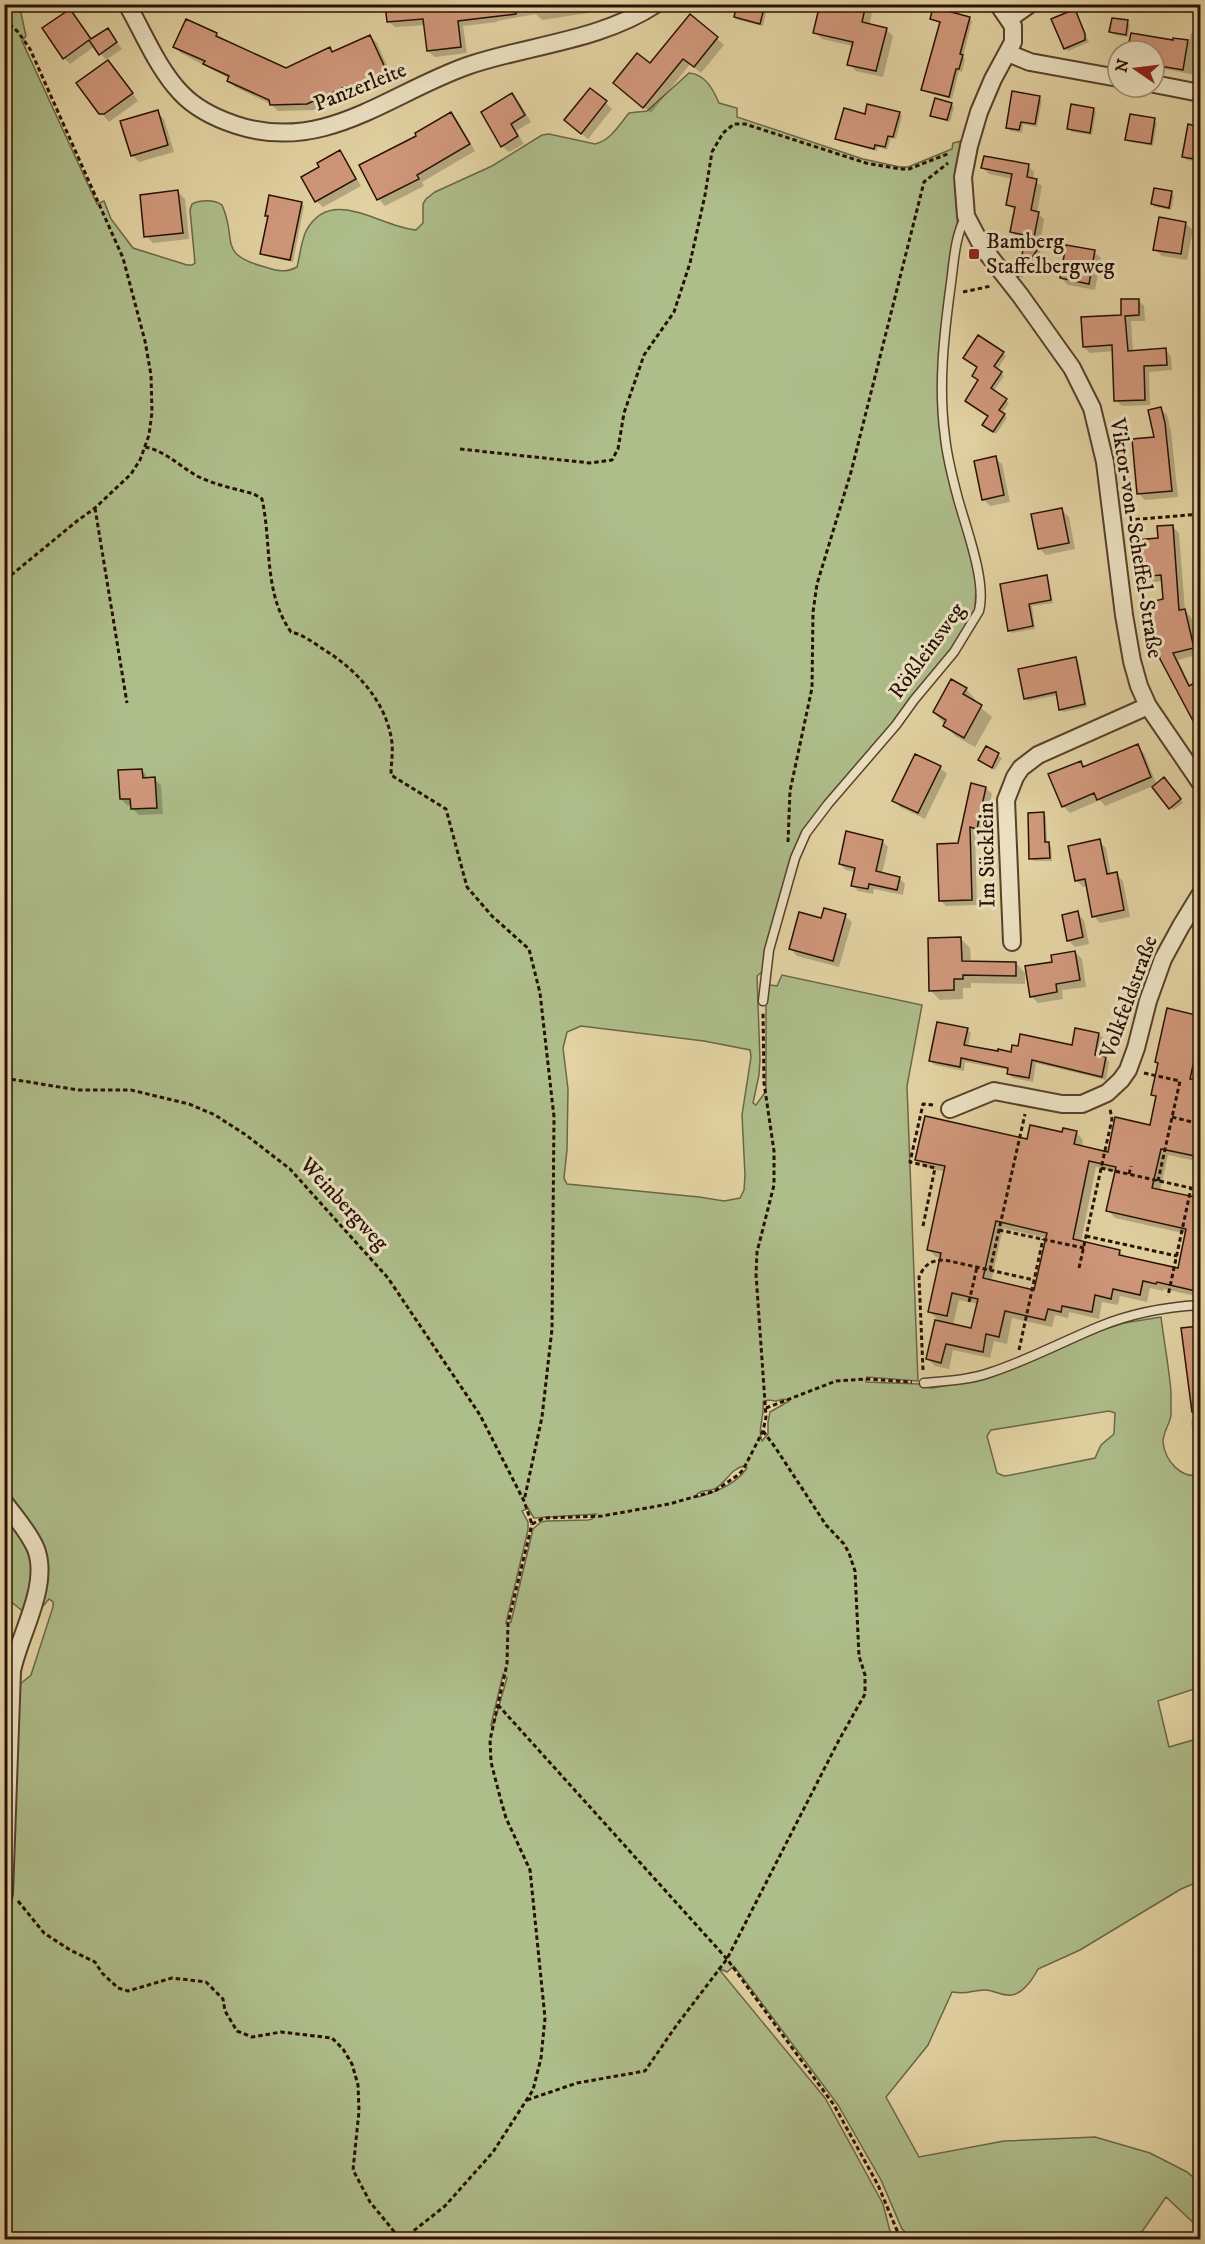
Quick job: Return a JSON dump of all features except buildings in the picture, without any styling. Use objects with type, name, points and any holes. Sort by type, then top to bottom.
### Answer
[{"type":"street","name":"Panzerleite","points":[[127,4],[163,69],[182,94],[204,112],[221,120],[272,134],[299,133],[332,126],[465,67],[607,29],[644,13],[656,4]]},
{"type":"street","points":[[998,4],[1013,26],[1011,48],[1030,62],[1106,76]]},
{"type":"street","points":[[1009,19],[1030,4]]},
{"type":"street","name":"Viktor-von-Scheffel-Straße","points":[[1011,48],[993,79],[979,112],[967,154],[964,191],[966,216],[982,248],[1011,282],[1072,368],[1092,408],[1106,462],[1124,615],[1139,686],[1148,706],[1200,783]]},
{"type":"street","points":[[1166,86],[1200,93]]},
{"type":"street","name":"Im Sücklein","points":[[1012,942],[1006,800],[1015,777],[1021,768],[1038,755],[1148,706]]},
{"type":"street","name":"Volkfeldstraße","points":[[950,1108],[994,1090],[1062,1104],[1082,1104],[1107,1093],[1128,1070],[1163,959],[1200,895]]},
{"type":"street","points":[[4,1502],[37,1550],[39,1571],[33,1606],[18,1646],[12,1671],[5,1889]]},
{"type":"lane","name":"Rößleinsweg","points":[[763,1001],[769,950],[795,858],[806,833],[896,726],[914,700],[954,652],[979,611],[980,581],[950,466],[943,418],[942,359],[949,295],[958,237],[966,216]]},
{"type":"lane","points":[[924,1383],[966,1379],[1016,1363],[1100,1326],[1128,1317],[1165,1309],[1200,1305]]},
{"type":"path","points":[[4,20],[18,32],[30,49],[123,258],[145,340],[151,375],[152,411],[149,435],[131,474],[95,508],[4,581]]},
{"type":"path","points":[[460,449],[590,463],[612,459],[618,449],[624,413],[644,356],[674,312],[690,263],[712,152],[719,138],[734,124],[745,124],[866,163],[900,170],[967,154]]},
{"type":"path","points":[[795,858],[789,852],[787,844],[790,791],[812,688],[813,612],[817,584],[851,472],[924,182],[946,164],[967,154]]},
{"type":"path","points":[[949,295],[1011,282]]},
{"type":"path","points":[[145,447],[164,453],[176,464],[198,476],[254,494],[262,499],[275,603],[283,621],[291,632],[320,646],[351,669],[369,690],[388,725],[392,742],[391,775],[446,809],[467,887],[492,916],[529,949],[540,993],[554,1117],[555,1220],[552,1329],[542,1417],[524,1501]]},
{"type":"path","points":[[95,508],[127,703]]},
{"type":"path","points":[[1114,521],[1200,514]]},
{"type":"path","points":[[5,1889],[44,1933],[70,1950],[95,1962],[102,1973],[118,1988],[128,1991],[172,1978],[206,1982],[223,1999],[225,2011],[237,2031],[252,2037],[281,2032],[332,2038],[343,2049],[352,2064],[358,2085],[353,2170],[370,2202],[401,2240],[445,2206],[493,2152],[533,2090],[541,2058],[545,2018],[530,1870],[506,1818],[491,1762],[490,1740],[507,1664],[508,1623],[520,1582],[532,1524],[544,1518],[602,1516],[652,1507],[715,1491],[730,1482],[743,1470],[763,1431],[766,1408],[756,1274],[757,1252],[774,1185],[774,1163],[764,1083],[763,1001]]},
{"type":"path","points":[[1128,1070],[1180,1081],[1158,1181]]},
{"type":"path","name":"Weinbergweg","points":[[4,1078],[78,1090],[131,1090],[189,1104],[215,1115],[246,1135],[290,1169],[388,1278],[480,1415],[524,1501],[532,1524]]},
{"type":"path","points":[[1079,1268],[1112,1119],[1107,1093]]},
{"type":"path","points":[[990,1270],[1028,1097]]},
{"type":"path","points":[[923,1104],[910,1162],[936,1168],[923,1226]]},
{"type":"path","points":[[1172,1118],[1200,1124]]},
{"type":"path","points":[[1129,1174],[1131,1166]]},
{"type":"path","points":[[1101,1168],[1191,1188],[1165,1309]]},
{"type":"path","points":[[999,1230],[1084,1248]]},
{"type":"path","points":[[1086,1236],[1176,1256]]},
{"type":"path","points":[[1016,1363],[1043,1239]]},
{"type":"path","points":[[766,1408],[836,1381],[865,1379],[924,1383],[919,1277],[923,1267],[933,1260],[945,1260],[1034,1280]]},
{"type":"path","points":[[969,1302],[977,1267]]},
{"type":"path","points":[[527,2100],[577,2083],[645,2071],[676,2026],[728,1959],[839,1740],[865,1694],[866,1688],[859,1656],[855,1571],[849,1553],[844,1544],[826,1525],[763,1431]]},
{"type":"path","points":[[498,1705],[728,1959],[834,2105],[878,2185],[901,2240]]},
{"type":"green space","points":[[5,5],[14,5],[21,13],[26,36],[22,41],[97,204],[104,201],[111,219],[133,248],[187,265],[195,263],[190,210],[192,204],[211,201],[222,205],[231,244],[240,257],[274,270],[289,270],[297,267],[306,231],[316,217],[329,211],[343,210],[416,230],[423,223],[423,204],[435,192],[492,166],[542,135],[549,134],[595,144],[601,142],[614,132],[629,113],[647,111],[689,73],[704,79],[719,103],[737,108],[737,117],[863,159],[908,167],[952,149],[953,143],[961,141],[956,165],[958,216],[947,291],[940,413],[976,583],[975,612],[953,647],[884,735],[831,794],[799,838],[763,963],[764,970],[757,976],[760,1060],[753,1103],[756,1105],[766,1091],[766,988],[770,985],[777,986],[782,975],[922,1005],[907,1086],[918,1381],[867,1377],[866,1382],[919,1384],[932,1388],[977,1380],[1102,1330],[1124,1323],[1161,1317],[1171,1392],[1171,1415],[1163,1438],[1164,1449],[1171,1462],[1180,1471],[1193,1476],[1200,1475],[1200,1687],[1158,1701],[1169,1747],[1200,1738],[1200,1881],[1181,1889],[1080,1950],[1038,1969],[1030,1982],[1013,1995],[985,1990],[952,1992],[928,2045],[886,2097],[919,2157],[1004,2141],[1095,2137],[1150,2153],[1187,2172],[1200,2183],[1200,2229],[1166,2197],[1137,2239],[913,2239],[902,2229],[881,2180],[838,2105],[734,1966],[727,1972],[718,1968],[825,2098],[883,2204],[892,2239],[5,2240],[4,1923],[12,1901],[19,1685],[31,1675],[53,1602],[49,1599],[37,1613],[25,1613],[4,1596]],"holes":[[[581,1026],[704,1041],[750,1050],[751,1057],[742,1115],[745,1175],[744,1190],[740,1198],[724,1201],[567,1184],[564,1178],[568,1089],[563,1048],[567,1032]],[[768,1400],[789,1401],[770,1412],[768,1434],[762,1441],[760,1432],[763,1402]],[[1109,1411],[1115,1413],[1114,1434],[1101,1445],[1095,1458],[1011,1475],[1004,1476],[997,1473],[987,1436],[991,1430]],[[744,1466],[747,1468],[731,1483],[698,1497],[697,1494],[714,1489]],[[528,1508],[534,1518],[596,1514],[588,1520],[541,1522],[533,1529],[511,1622],[506,1623],[528,1522],[522,1511]],[[503,1674],[507,1678],[494,1723],[491,1725]]]},
{"type":"place","name":"Bamberg Staffelbergweg","points":[[974,254]]}]
